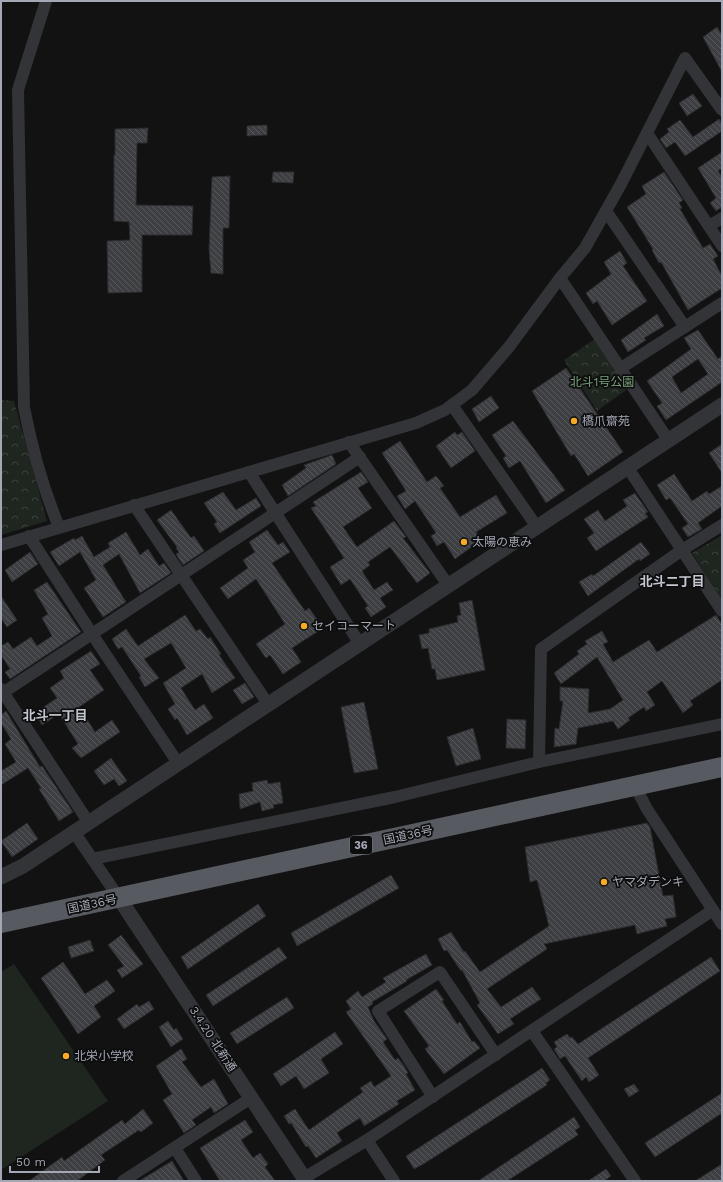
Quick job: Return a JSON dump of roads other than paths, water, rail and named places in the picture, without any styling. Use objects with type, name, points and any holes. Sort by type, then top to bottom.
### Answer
[{"type":"highway","name":"国道36号","points":[[1,923],[722,767]]},
{"type":"street","points":[[46,1],[18,90],[24,407],[30,442],[44,491],[59,527]]},
{"type":"street","points":[[1,545],[416,423],[445,410],[472,390],[585,248],[606,211],[685,58],[722,110]]},
{"type":"street","points":[[647,133],[722,246]]},
{"type":"street","points":[[606,211],[685,327]]},
{"type":"street","points":[[709,226],[722,218]]},
{"type":"street","points":[[560,278],[669,441]]},
{"type":"street","points":[[621,368],[722,302]]},
{"type":"street","points":[[452,405],[537,527]]},
{"type":"street","points":[[1,876],[23,866],[89,823],[448,585],[722,406]]},
{"type":"street","points":[[350,442],[448,585]]},
{"type":"street","points":[[89,823],[2,692],[181,576],[360,457]]},
{"type":"street","points":[[628,468],[722,612]]},
{"type":"street","points":[[249,472],[360,644]]},
{"type":"street","points":[[134,505],[268,704]]},
{"type":"street","points":[[539,762],[541,649],[682,550],[722,525]]},
{"type":"street","points":[[29,536],[178,764]]},
{"type":"street","points":[[92,859],[395,797],[539,762],[722,724]]},
{"type":"street","points":[[635,786],[647,809],[722,924]]},
{"type":"street","points":[[74,832],[119,898]]},
{"type":"street","name":"3.4.20 北新通","points":[[119,898],[305,1179]]},
{"type":"street","points":[[305,1179],[368,1140],[713,910]]},
{"type":"street","points":[[433,1097],[378,1010],[440,972],[496,1055]]},
{"type":"street","points":[[532,1031],[635,1181]]},
{"type":"street","points":[[124,1181],[251,1098]]},
{"type":"street","points":[[368,1140],[394,1181]]},
{"type":"street","points":[[175,1148],[196,1181]]},
{"type":"place","name":"橋爪齋苑","points":[[574,421]]},
{"type":"place","name":"太陽の恵み","points":[[464,542]]},
{"type":"place","name":"セイコーマート","points":[[304,626]]},
{"type":"place","name":"ヤマダデンキ","points":[[604,882]]},
{"type":"place","name":"北栄小学校","points":[[66,1056]]},
{"type":"district","name":"北斗二丁目","points":[[672,581]]},
{"type":"district","name":"北斗一丁目","points":[[55,715]]},
{"type":"park label","name":"北斗1号公園","points":[[602,382]]}]
